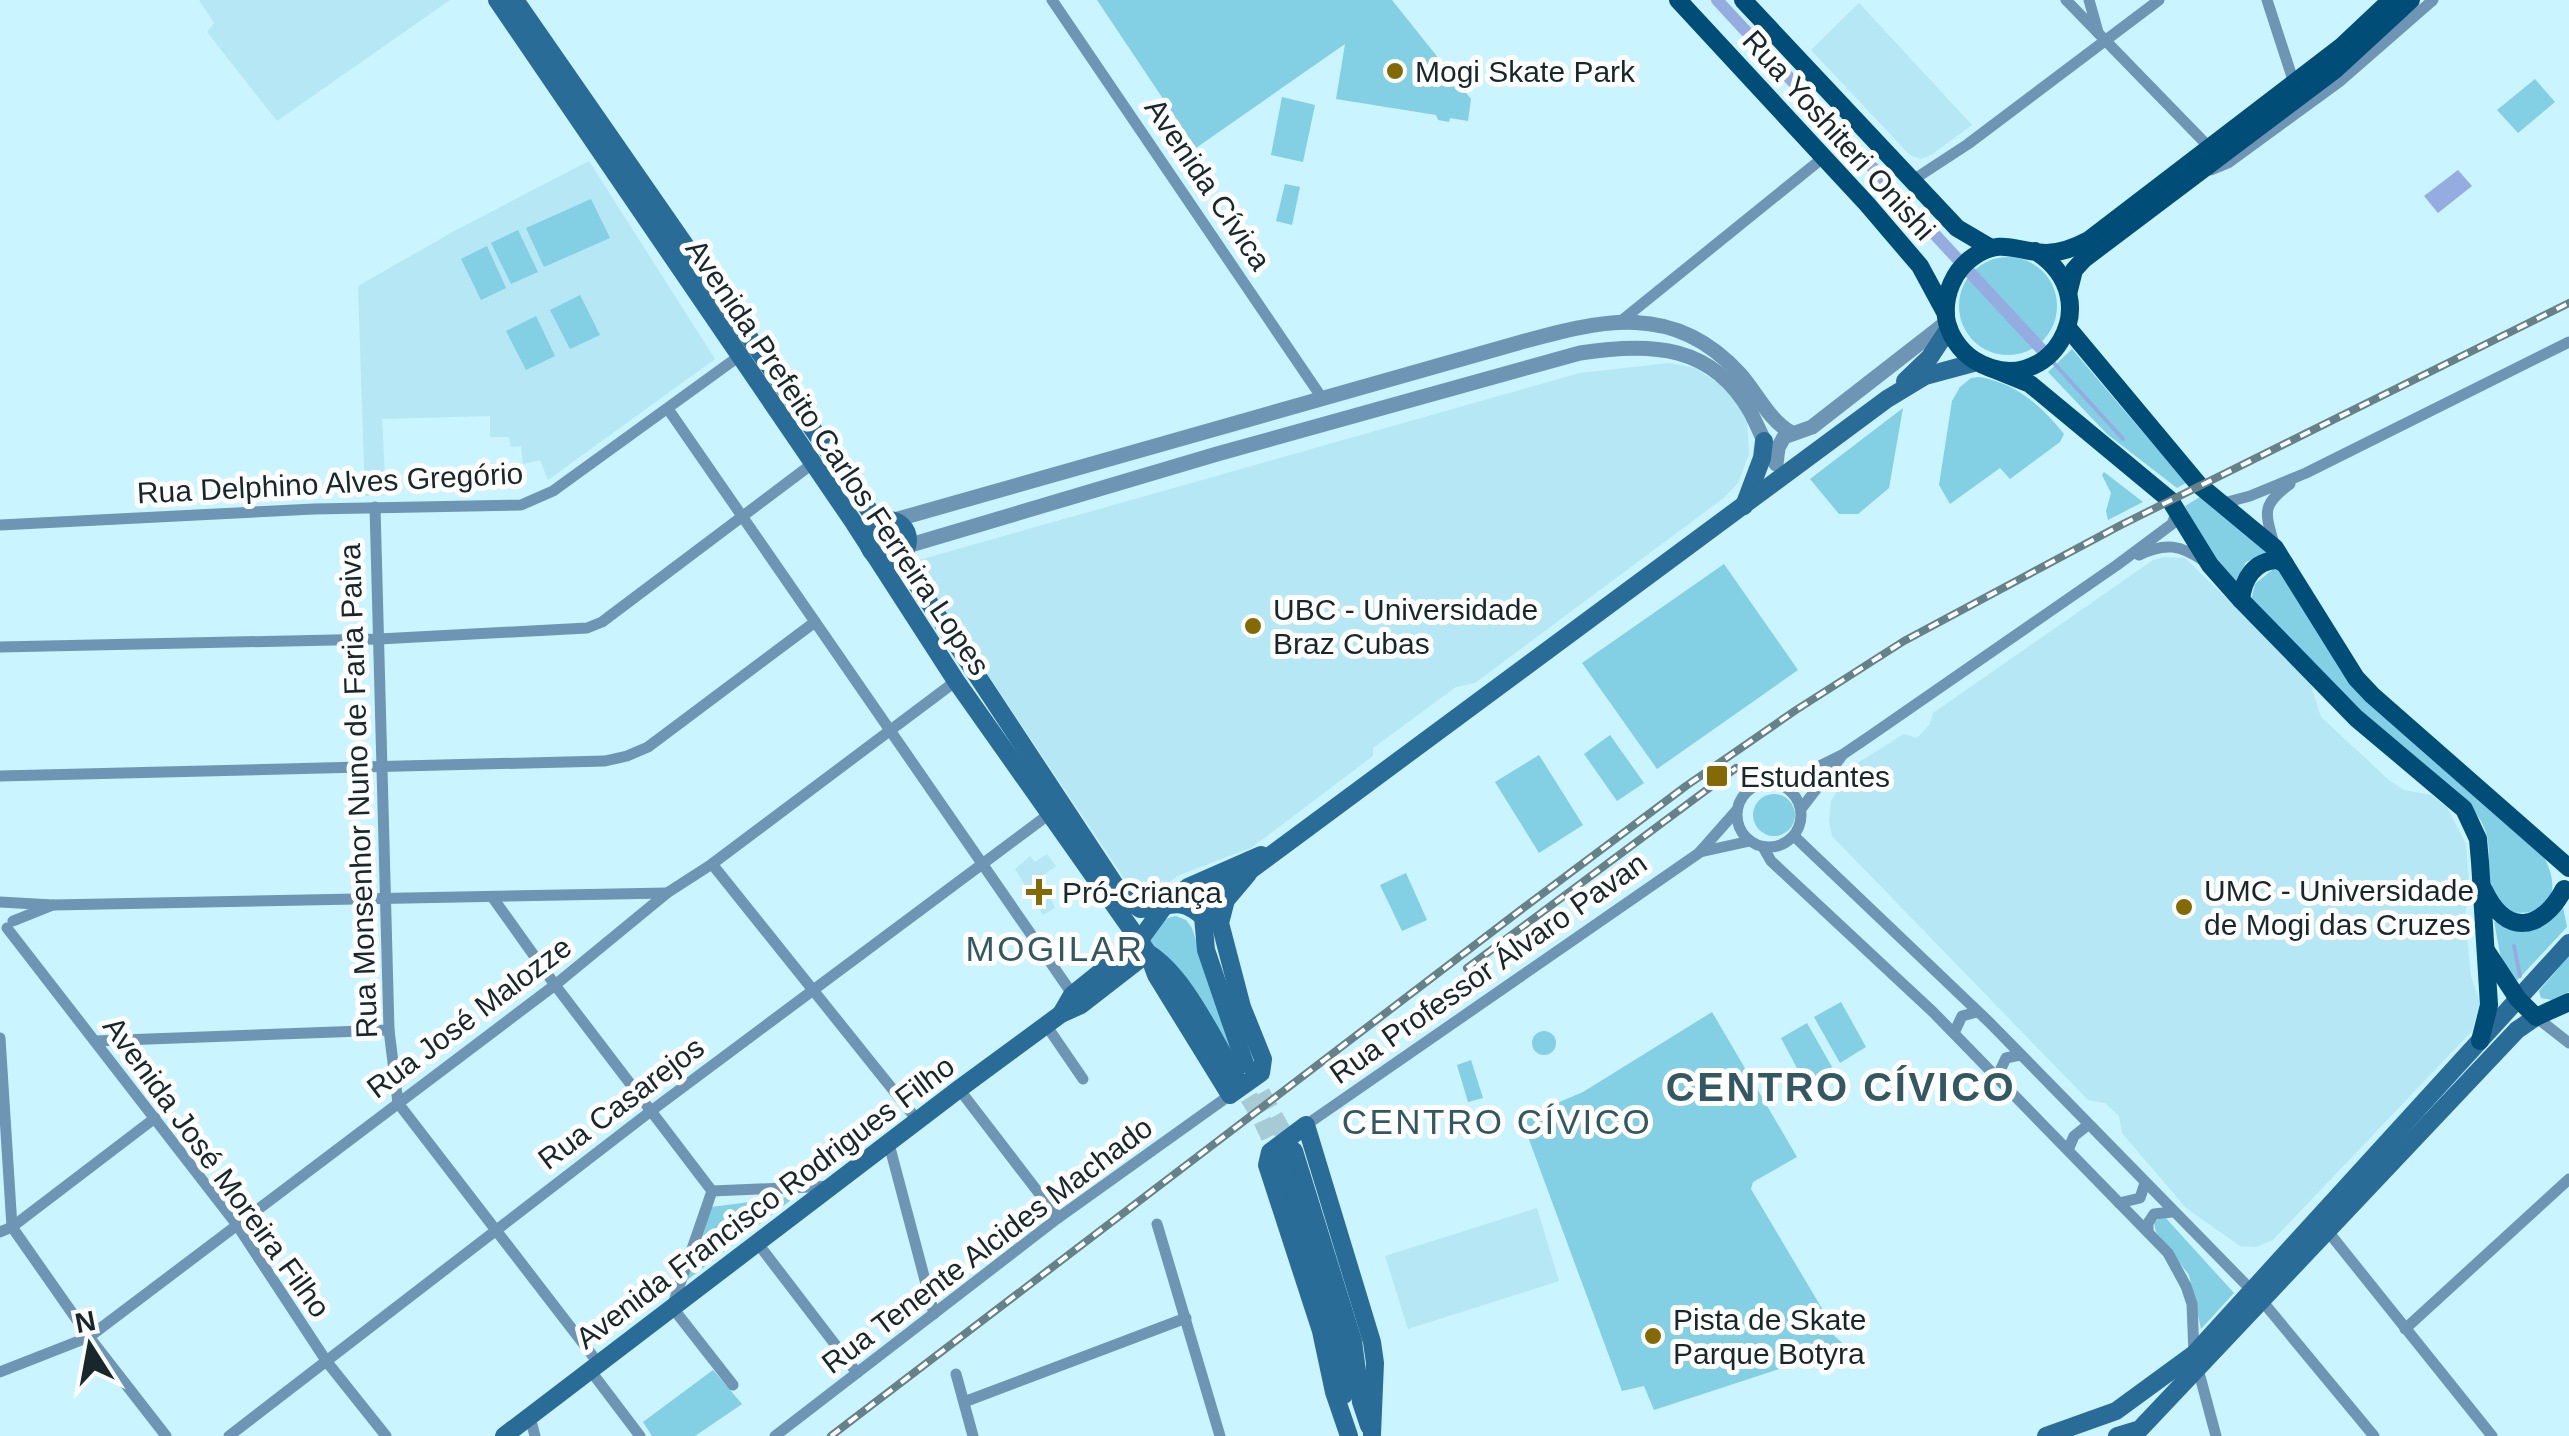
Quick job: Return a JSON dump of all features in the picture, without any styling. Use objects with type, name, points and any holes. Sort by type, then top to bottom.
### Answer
[{"type":"main road","name":"Avenida Prefeito Carlos Ferreira Lopes","points":[[498,0],[956,681],[1143,947]]},
{"type":"main road","name":"Avenida Prefeito Carlos Ferreira Lopes","points":[[514,0],[884,522]]},
{"type":"main road","name":"Rua Yoshiteri Onishi","points":[[1678,0],[1920,266],[1947,322]]},
{"type":"main road","name":"Rua Yoshiteri Onishi","points":[[1743,0],[1956,228],[1991,248]]},
{"type":"main road","points":[[2069,290],[2074,270],[2084,258],[2188,180],[2296,90],[2391,0]]},
{"type":"main road","points":[[1991,248],[2008,246],[2057,252],[2089,240],[2209,148],[2356,52],[2411,0]]},
{"type":"main road","name":"Avenida Francisco Rodrigues Filho","points":[[1887,398],[1930,356],[1947,322],[1946,298],[1952,281],[1963,265],[1991,248]]},
{"type":"main road","points":[[2035,251],[2062,274],[2069,290],[2072,308],[2068,328],[2199,485],[2260,533],[2280,556],[2364,686],[2569,868]]},
{"type":"main road","points":[[1947,322],[1957,344],[1983,364],[2030,384],[2178,508],[2210,565],[2240,600],[2356,718],[2464,809],[2478,839],[2482,886],[2489,1004],[2480,1041]]},
{"type":"main road","name":"Avenida Francisco Rodrigues Filho","points":[[1204,917],[1222,892],[1744,506],[1780,469],[1924,376],[1983,364],[2004,371],[2024,369],[2044,360],[2059,346],[2068,328]]},
{"type":"main road","points":[[1744,506],[1762,458],[1764,441]]},
{"type":"main road","points":[[884,522],[905,530],[903,552],[887,560],[871,551],[868,539],[884,522]]},
{"type":"main road","name":"Avenida Prefeito Carlos Ferreira Lopes","points":[[903,552],[1123,898],[1140,910],[1166,904],[1188,905],[1204,917]]},
{"type":"main road","points":[[2240,600],[2242,587],[2259,565],[2280,556]]},
{"type":"main road","name":"Avenida Francisco Rodrigues Filho","points":[[504,1436],[532,1427],[595,1367],[1054,1020],[1143,947],[1166,904],[1209,876],[1288,842]]},
{"type":"main road","points":[[2482,886],[2502,918],[2526,923],[2548,913],[2566,895],[2549,851]]},
{"type":"main road","points":[[1143,947],[1230,1095],[1261,1074],[1264,1066],[1242,1007],[1220,923],[1226,900],[1248,874]]},
{"type":"main road","points":[[1143,947],[1177,981],[1240,1069],[1206,950],[1204,917]]},
{"type":"main road","points":[[2129,1434],[2569,943]]},
{"type":"main road","points":[[2484,948],[2518,1000],[2536,1017]]},
{"type":"main road","points":[[2256,1296],[2326,1230],[2517,1030],[2569,1002]]},
{"type":"main road","points":[[1306,1125],[1372,1342],[1375,1363],[1361,1436],[1334,1392],[1321,1330],[1267,1169],[1270,1152],[1306,1125]]},
{"type":"main road","points":[[1288,1156],[1354,1341],[1361,1436]]},
{"type":"main road","points":[[2046,1436],[2116,1410],[2196,1361]]},
{"type":"main road","points":[[2129,1434],[2171,1373]]},
{"type":"main road","points":[[2116,1410],[2130,1418],[2129,1434]]},
{"type":"street","name":"Avenida Cívica","points":[[1052,0],[1322,398]]},
{"type":"street","points":[[2066,0],[2209,148]]},
{"type":"street","points":[[2088,0],[2102,39]]},
{"type":"street","points":[[1913,180],[1968,144],[2102,39],[2160,0]]},
{"type":"street","points":[[2268,0],[2296,90]]},
{"type":"street","points":[[2188,180],[2228,162],[2326,92],[2432,0]]},
{"type":"street","points":[[1621,321],[1824,157]]},
{"type":"street","points":[[884,522],[1578,327],[1621,321],[1678,330],[1699,339],[1742,376],[1775,420],[1790,432]]},
{"type":"street","points":[[1780,469],[1780,443],[1790,432],[1812,426],[1947,322]]},
{"type":"street","points":[[1578,327],[1584,353]]},
{"type":"street","points":[[2220,504],[2306,473],[2569,342]]},
{"type":"street","points":[[903,552],[1217,454],[1584,353],[1667,350],[1702,360],[1742,400],[1780,469]]},
{"type":"street","name":"Rua Delphino Alves Gregório","points":[[0,525],[521,504],[554,491],[738,357]]},
{"type":"street","points":[[668,409],[1077,1000]]},
{"type":"street","points":[[1216,428],[1212,437],[1217,454]]},
{"type":"street","points":[[1192,435],[1200,459]]},
{"type":"street","points":[[0,647],[379,639],[588,628],[602,622],[812,464]]},
{"type":"street","points":[[2280,556],[2266,514],[2269,502],[2306,473]]},
{"type":"street","name":"Rua Monsenhor Nuno de Faria Paiva","points":[[375,507],[389,1030],[398,1103]]},
{"type":"street","points":[[1780,785],[1842,754],[2117,566],[2172,524],[2178,508]]},
{"type":"street","points":[[2117,566],[2167,544],[2190,551],[2210,565]]},
{"type":"street","points":[[0,776],[604,761],[648,747],[815,622]]},
{"type":"street","name":"Rua José Malozze","points":[[0,1372],[89,1337],[554,985],[667,894],[956,681]]},
{"type":"street","points":[[1802,810],[1842,754]]},
{"type":"street","points":[[1769,783],[1794,794],[1802,810],[1794,836],[1775,847],[1763,847],[1742,832],[1737,810],[1748,790],[1769,783]]},
{"type":"street","name":"Rua Professor Álvaro Pavan","points":[[1306,1125],[1699,853],[1737,810]]},
{"type":"street","name":"Rua Casarejos","points":[[229,1436],[651,1112],[1048,815]]},
{"type":"street","points":[[1794,836],[2020,1055],[2256,1296],[2374,1436]]},
{"type":"street","name":"Rua Professor Álvaro Pavan","points":[[1699,853],[1750,841]]},
{"type":"street","points":[[1763,847],[1770,861],[1954,1033],[2168,1253],[2192,1304],[2196,1361],[2216,1436]]},
{"type":"street","points":[[712,864],[918,1121]]},
{"type":"street","points":[[3,902],[53,905],[385,901],[667,894]]},
{"type":"street","points":[[493,898],[554,985],[712,1191]]},
{"type":"street","name":"Avenida José Moreira Filho","points":[[3,902],[13,908],[7,926],[236,1225],[328,1362],[386,1436]]},
{"type":"street","points":[[7,926],[53,905]]},
{"type":"street","points":[[1954,1033],[1962,1016],[1976,1012]]},
{"type":"street","points":[[2536,1017],[2569,1043]]},
{"type":"street","points":[[1054,1020],[1084,1079]]},
{"type":"street","points":[[96,1042],[389,1030]]},
{"type":"street","points":[[0,1038],[6,1230],[166,1436]]},
{"type":"street","points":[[1997,1076],[2006,1058],[2020,1055]]},
{"type":"street","points":[[959,1089],[1058,1218]]},
{"type":"street","name":"Rua Tenente Alcides Machado","points":[[775,1436],[1058,1218],[1230,1095]]},
{"type":"street","points":[[398,1103],[497,1230],[640,1436]]},
{"type":"street","points":[[6,1230],[156,1118]]},
{"type":"street","points":[[2068,1150],[2074,1136],[2088,1125]]},
{"type":"street","points":[[888,1144],[934,1314]]},
{"type":"street","points":[[2405,1328],[2569,1179]]},
{"type":"street","points":[[2119,1203],[2140,1198],[2145,1183]]},
{"type":"street","points":[[712,1191],[833,1186]]},
{"type":"street","points":[[712,1191],[672,1307],[733,1386]]},
{"type":"street","points":[[2148,1232],[2154,1214],[2172,1212]]},
{"type":"street","points":[[1157,1224],[1220,1436]]},
{"type":"street","points":[[2326,1230],[2486,1435]]},
{"type":"street","points":[[759,1245],[857,1373]]},
{"type":"street","points":[[964,1402],[1186,1318]]},
{"type":"street","points":[[956,1374],[973,1436]]},
{"type":"shaded area","points":[[199,0],[450,0],[277,121],[207,32],[214,23]]},
{"type":"shaded area","points":[[1097,0],[1392,0],[1471,99],[1468,121],[1450,118],[1449,122],[1438,120],[1436,115],[1336,99],[1345,44],[1196,148]]},
{"type":"shaded area","points":[[1859,3],[1972,125],[1931,155],[1921,159],[1910,155],[1811,50]]},
{"type":"shaded area","points":[[2535,79],[2555,102],[2518,133],[2497,110]]},
{"type":"shaded area","points":[[1282,97],[1315,105],[1303,162],[1271,155]]},
{"type":"shaded area","points":[[589,161],[715,359],[548,480],[540,460],[523,464],[521,446],[511,447],[509,437],[490,437],[490,416],[382,419],[386,495],[365,496],[358,286]]},
{"type":"shaded area","points":[[2458,170],[2472,186],[2438,213],[2424,196]]},
{"type":"shaded area","points":[[1285,184],[1300,187],[1292,225],[1276,221]]},
{"type":"shaded area","points":[[591,199],[610,238],[544,267],[526,228]]},
{"type":"shaded area","points":[[518,230],[538,272],[511,284],[491,243]]},
{"type":"shaded area","points":[[487,246],[506,288],[481,300],[461,259]]},
{"type":"shaded area","points":[[2008,257],[2027,260],[2043,271],[2054,287],[2054,325],[2043,341],[2027,352],[2008,355],[1989,352],[1973,341],[1962,325],[1959,306],[1962,287],[1973,271],[1989,260]]},
{"type":"shaded area","points":[[580,295],[600,335],[570,349],[550,310]]},
{"type":"shaded area","points":[[536,316],[555,356],[526,370],[506,331]]},
{"type":"shaded area","points":[[2072,349],[2186,483],[2177,488],[2107,434],[2048,372]]},
{"type":"shaded area","name":"UBC - Universidade Braz Cubas","points":[[1669,363],[1695,368],[1730,391],[1747,420],[1749,454],[1738,483],[1725,497],[1475,683],[1456,687],[1373,748],[1373,756],[1251,848],[1179,875],[1152,895],[1134,893],[917,569],[919,560],[1580,373]]},
{"type":"shaded area","points":[[1979,377],[2005,384],[2027,397],[2064,434],[2060,442],[2010,479],[2000,468],[1950,504],[1939,485],[1952,401],[1960,387]]},
{"type":"shaded area","points":[[1903,408],[1889,488],[1858,514],[1839,514],[1810,479]]},
{"type":"shaded area","points":[[2104,472],[2143,502],[2108,520],[2111,493]]},
{"type":"shaded area","points":[[2200,497],[2268,552],[2246,562],[2234,584],[2214,560],[2185,506]]},
{"type":"shaded area","name":"UMC - Universidade de Mogi das Cruzes","points":[[2185,558],[2309,679],[2321,717],[2390,781],[2404,790],[2431,795],[2447,807],[2466,844],[2469,882],[2465,918],[2471,976],[2480,1003],[2472,1031],[2273,1240],[2256,1247],[2240,1246],[2186,1208],[2122,1133],[2119,1116],[2105,1103],[2088,1100],[1832,836],[1829,821],[1831,801],[1851,767],[1904,734],[1917,738],[1930,724],[1933,713],[2153,560]]},
{"type":"shaded area","points":[[1724,564],[1798,670],[1657,769],[1582,663]]},
{"type":"shaded area","points":[[2273,569],[2283,572],[2288,579],[2359,694],[2545,859],[2552,892],[2543,906],[2523,913],[2510,912],[2504,906],[2490,886],[2489,847],[2477,815],[2353,704],[2251,600],[2255,584]]},
{"type":"shaded area","points":[[1610,735],[1644,783],[1617,801],[1584,754]]},
{"type":"shaded area","points":[[1539,755],[1583,825],[1539,853],[1495,782]]},
{"type":"shaded area","points":[[1774,794],[1789,800],[1795,815],[1789,830],[1774,836],[1759,830],[1753,815],[1759,800]]},
{"type":"shaded area","name":"Pró-Criança","points":[[1047,854],[1056,866],[1041,877],[1055,908],[1043,915],[1015,869],[1030,856],[1035,862]]},
{"type":"shaded area","points":[[1406,873],[1427,920],[1402,931],[1380,885]]},
{"type":"shaded area","points":[[2563,907],[2567,927],[2513,985],[2501,959],[2494,921],[2513,929],[2532,930],[2549,922]]},
{"type":"shaded area","points":[[1176,916],[1192,928],[1233,1059],[1171,964],[1148,939],[1159,924]]},
{"type":"shaded area","points":[[2569,956],[2569,992],[2552,1000],[2541,998],[2539,991]]},
{"type":"shaded area","points":[[1841,1002],[1866,1047],[1840,1063],[1814,1017]]},
{"type":"shaded area","points":[[1712,1012],[1797,1157],[1753,1182],[1751,1189],[1830,1322],[1831,1333],[1847,1347],[1654,1410],[1644,1386],[1622,1391],[1521,1118],[1583,1092]]},
{"type":"shaded area","points":[[1807,1023],[1832,1067],[1806,1085],[1781,1038]]},
{"type":"shaded area","points":[[1544,1031],[1553,1034],[1553,1052],[1544,1055],[1535,1052],[1532,1043],[1535,1034]]},
{"type":"shaded area","points":[[1471,1060],[1483,1098],[1468,1102],[1457,1065]]},
{"type":"shaded area","points":[[796,1196],[686,1281],[711,1207]]},
{"type":"shaded area","points":[[1537,1208],[1559,1281],[1408,1329],[1385,1256]]},
{"type":"shaded area","points":[[2163,1215],[2234,1293],[2201,1329],[2189,1275],[2156,1232],[2154,1223]]},
{"type":"shaded area","points":[[713,1370],[742,1404],[695,1436],[652,1436],[643,1422]]},
{"type":"waterway","points":[[1717,0],[2043,351]]},
{"type":"waterway","points":[[2052,361],[2123,439]]},
{"type":"waterway","points":[[2514,946],[2520,976]]},
{"type":"tunnel","points":[[1248,1069],[1293,1151]]},
{"type":"tunnel","points":[[1235,1074],[1281,1160]]},
{"type":"railway","points":[[831,1436],[1522,909],[1686,786],[1796,710],[1904,641],[2121,525],[2569,303]]},
{"type":"railway","points":[[1467,968],[1736,768]]},
{"type":"place","name":"Mogi Skate Park","points":[[1395,71]]},
{"type":"place","name":"UBC - Universidade Braz Cubas","points":[[1253,626]]},
{"type":"place","name":"Estudantes","points":[[1717,776]]},
{"type":"place","name":"Pró-Criança","points":[[1039,892]]},
{"type":"place","name":"UMC - Universidade de Mogi das Cruzes","points":[[2184,907]]},
{"type":"place","name":"Pista de Skate Parque Botyra","points":[[1653,1336]]},
{"type":"district","name":"MOGILAR","points":[[1055,948]]},
{"type":"district","name":"CENTRO CÍVICO","points":[[1841,1087]]},
{"type":"district","name":"CENTRO CÍVICO","points":[[1497,1121]]}]
